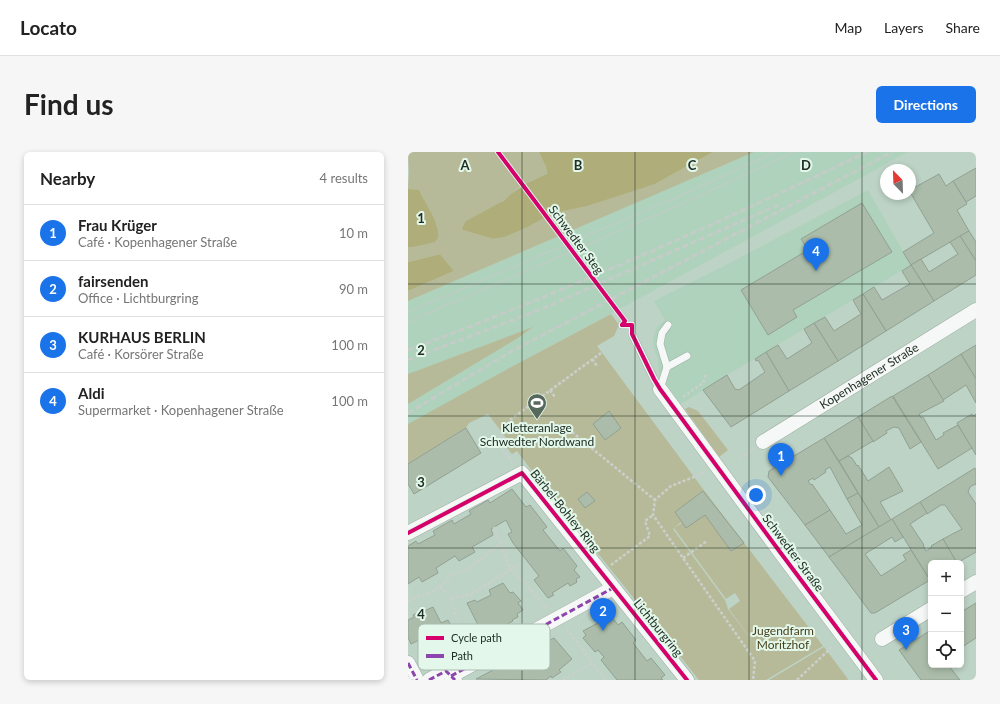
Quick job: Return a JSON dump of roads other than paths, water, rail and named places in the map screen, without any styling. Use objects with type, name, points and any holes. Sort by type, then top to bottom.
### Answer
[{"type":"street","name":"Kopenhagener Straße","points":[[763,442],[976,310]]},
{"type":"street","name":"Schwedter Straße","points":[[660,389],[876,680]]},
{"type":"street","name":"Bärbel-Bohley-Ring","points":[[408,533],[522,473],[613,588]]},
{"type":"street","points":[[964,589],[976,582]]},
{"type":"street","points":[[547,624],[613,588]]},
{"type":"street","name":"Lichtburgring","points":[[613,588],[687,680]]},
{"type":"street","points":[[882,639],[928,611]]},
{"type":"street","points":[[408,663],[417,680]]},
{"type":"street","points":[[429,680],[446,670],[453,678],[467,670]]},
{"type":"lane","name":"Schwedter Straße","points":[[625,321],[622,325],[632,325],[632,334],[660,389]]},
{"type":"lane","points":[[660,389],[667,367],[660,344],[662,332],[668,325]]},
{"type":"lane","points":[[667,367],[687,356]]},
{"type":"tram line","points":[[408,312],[684,194],[775,152]]},
{"type":"tram line","points":[[408,322],[686,202],[794,152]]},
{"type":"railway","points":[[408,350],[524,305],[640,256],[867,152]]},
{"type":"railway","points":[[408,413],[512,351],[892,152]]},
{"type":"railway","points":[[408,360],[544,308],[778,205]]},
{"type":"place","name":"Aldi","points":[[816,271]]},
{"type":"place","name":"Kletteranlage Schwedter Nordwand","points":[[537,420]]},
{"type":"place","name":"Frau Krüger","points":[[781,476]]},
{"type":"place","name":"fairsenden","points":[[603,631]]},
{"type":"place","name":"KURHAUS BERLIN","points":[[906,650]]},
{"type":"park label","name":"Jugendfarm Moritzhof","points":[[783,638]]}]
